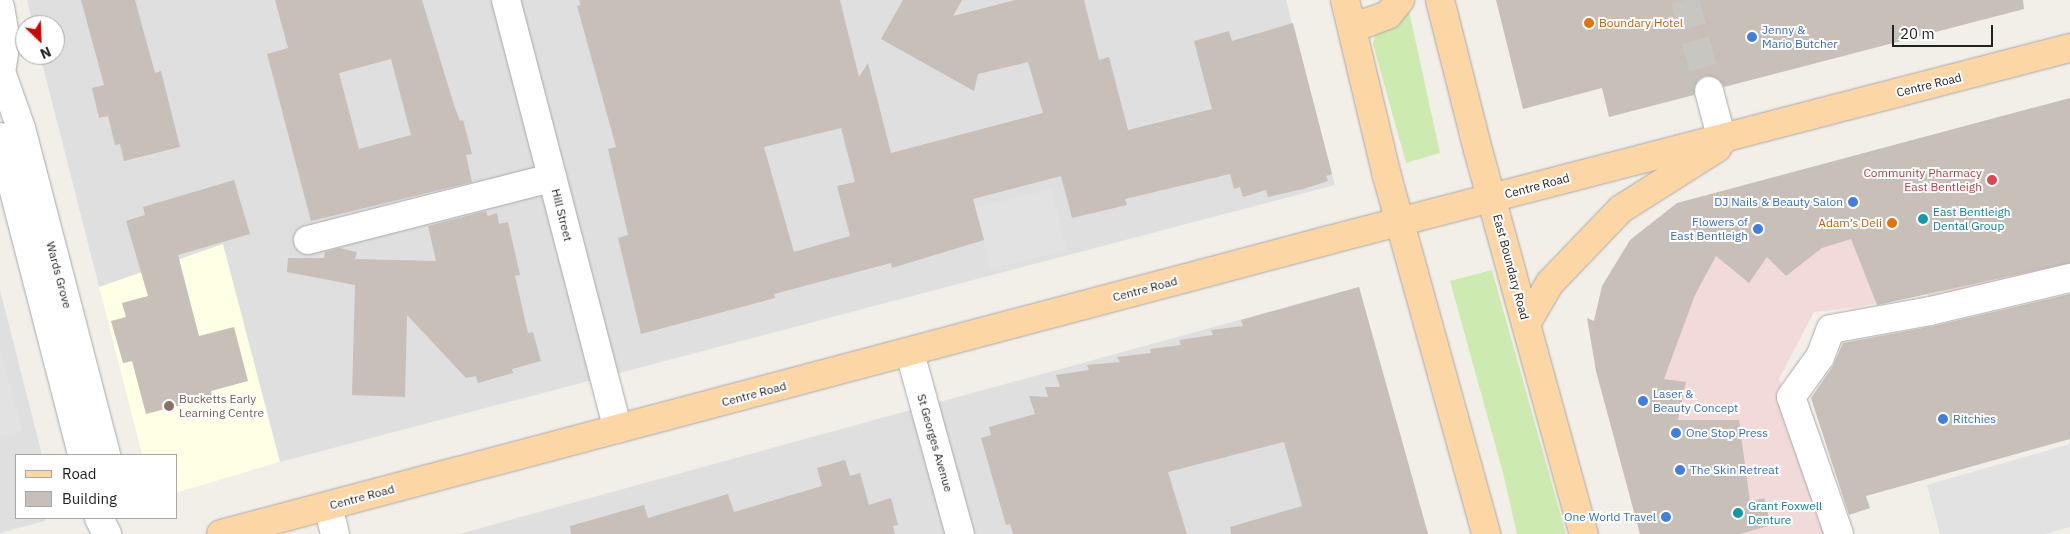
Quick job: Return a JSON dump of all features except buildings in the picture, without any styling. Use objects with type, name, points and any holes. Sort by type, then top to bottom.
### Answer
[{"type":"main road","points":[[1348,11],[1366,23],[1383,17],[1400,0]]},
{"type":"main road","name":"East Boundary Road","points":[[1440,0],[1584,534]]},
{"type":"main road","points":[[1348,11],[1400,222],[1486,534]]},
{"type":"main road","name":"Centre Road","points":[[221,534],[1400,222],[2070,48]]},
{"type":"main road","points":[[1526,324],[1550,283],[1621,209],[1730,137]]},
{"type":"street","name":"Hill Street","points":[[506,0],[618,429]]},
{"type":"street","points":[[0,7],[6,41],[3,86]]},
{"type":"street","name":"Wards Grove","points":[[3,86],[106,454]]},
{"type":"street","points":[[1709,91],[1730,137]]},
{"type":"street","name":"Wards Grove","points":[[0,137],[82,454]]},
{"type":"street","points":[[308,240],[552,178]]},
{"type":"street","points":[[1839,534],[1791,397],[1820,357],[1831,329],[1930,311],[2070,278]]},
{"type":"street","name":"St Georges Avenue","points":[[910,353],[960,534]]},
{"type":"street","points":[[328,506],[335,534]]},
{"type":"street","points":[[100,519],[107,534]]},
{"type":"street","points":[[120,519],[120,534]]},
{"type":"shaded area","points":[[27,0],[1286,0],[1335,185],[280,462],[178,492],[178,454],[142,454],[43,65],[65,65],[65,15],[31,15]]},
{"type":"shaded area","points":[[2070,98],[2070,267],[1930,304],[1927,292],[1855,308],[1814,312],[1779,379],[1816,481],[1831,534],[1640,534],[1596,371],[1599,300],[1623,252],[1783,175]]},
{"type":"shaded area","points":[[1051,189],[1066,250],[991,269],[975,208]]},
{"type":"shaded area","points":[[223,244],[280,462],[178,492],[178,454],[142,454],[99,287]]},
{"type":"shaded area","points":[[1359,287],[1428,534],[459,534]]},
{"type":"shaded area","points":[[0,290],[42,454],[15,454],[15,519],[46,519],[45,521],[0,533]]},
{"type":"shaded area","points":[[0,350],[22,430],[0,436]]},
{"type":"shaded area","points":[[2070,444],[2070,527],[2044,534],[1940,534],[1927,485]]},
{"type":"green space","points":[[1409,11],[1440,153],[1406,163],[1373,44],[1375,34],[1398,15]]},
{"type":"green space","points":[[1492,270],[1566,534],[1517,534],[1503,473],[1450,281]]},
{"type":"tunnel","points":[[1685,0],[1709,91]]},
{"type":"place","name":"Boundary Hotel","points":[[1589,23]]},
{"type":"place","name":"Jenny & Mario Butcher","points":[[1752,37]]},
{"type":"place","name":"Community Pharmacy East Bentleigh","points":[[1992,180]]},
{"type":"place","name":"DJ Nails & Beauty Salon","points":[[1853,202]]},
{"type":"place","name":"East Bentleigh Dental Group","points":[[1923,219]]},
{"type":"place","name":"Adam’s Deli","points":[[1892,223]]},
{"type":"place","name":"Flowers of East Bentleigh","points":[[1758,229]]},
{"type":"place","name":"Laser & Beauty Concept","points":[[1643,401]]},
{"type":"place","name":"Bucketts Early Learning Centre","points":[[169,406]]},
{"type":"place","name":"Ritchies","points":[[1943,419]]},
{"type":"place","name":"One Stop Press","points":[[1676,433]]},
{"type":"place","name":"The Skin Retreat","points":[[1680,470]]},
{"type":"place","name":"Grant Foxwell Denture","points":[[1738,513]]},
{"type":"place","name":"One World Travel","points":[[1666,517]]}]
